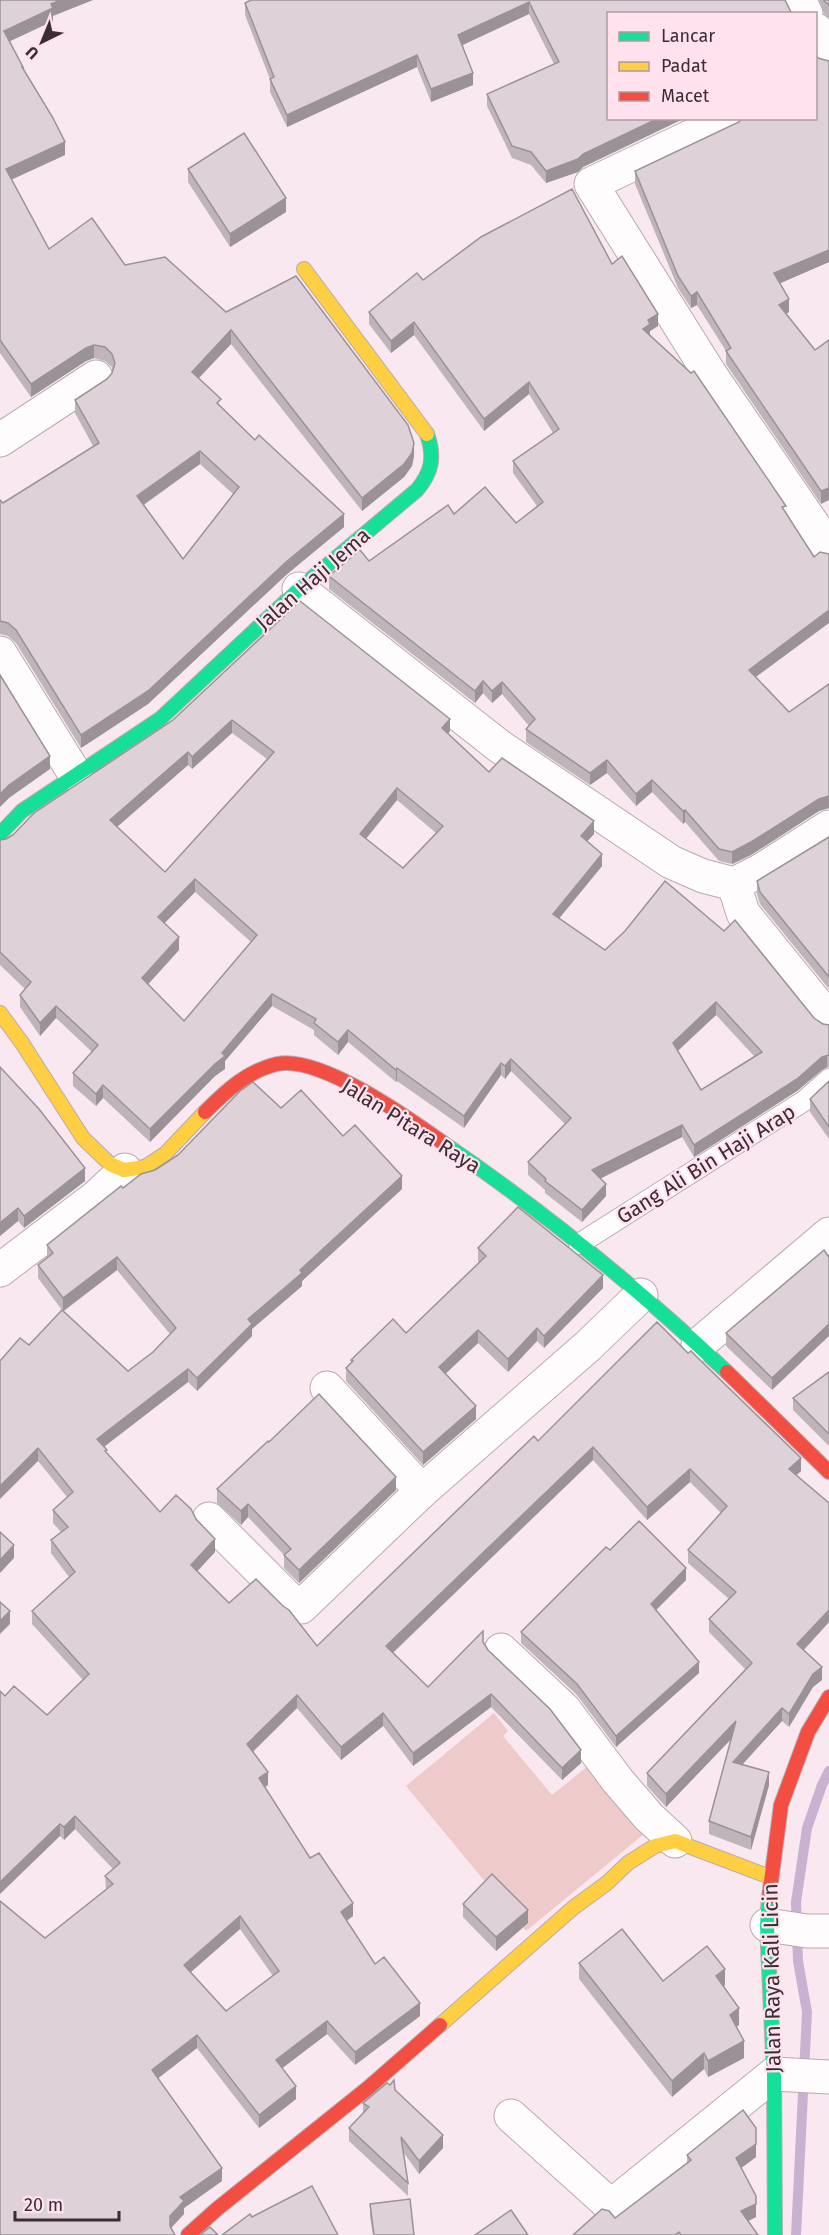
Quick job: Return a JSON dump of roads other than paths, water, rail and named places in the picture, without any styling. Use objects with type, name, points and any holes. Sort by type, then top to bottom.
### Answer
[{"type":"street","points":[[817,32],[829,55]]},
{"type":"street","points":[[726,120],[591,184],[710,374],[829,548]]},
{"type":"street","name":"Jalan Haji Jema","points":[[0,834],[22,811],[160,719],[299,589],[417,490],[428,478],[433,464],[433,447],[425,429],[304,269]]},
{"type":"street","points":[[0,440],[96,378]]},
{"type":"street","points":[[299,589],[499,746],[671,862],[703,876],[734,884],[760,871],[829,827]]},
{"type":"street","points":[[0,653],[75,774]]},
{"type":"street","points":[[734,884],[743,913],[829,1019]]},
{"type":"street","points":[[0,1013],[25,1046],[86,1142],[99,1156],[125,1170],[95,1198],[0,1270]]},
{"type":"street","name":"Jalan Pitara Raya","points":[[125,1170],[136,1169],[154,1161],[168,1150],[232,1084],[264,1068],[280,1063],[296,1064],[329,1076],[412,1122],[490,1176],[579,1244],[698,1345],[829,1472]]},
{"type":"street","points":[[698,1345],[829,1234]]},
{"type":"street","points":[[209,1519],[296,1606],[301,1607],[422,1491],[588,1346],[641,1295]]},
{"type":"street","points":[[327,1388],[422,1491]]},
{"type":"street","points":[[501,1650],[564,1709],[618,1781],[649,1817],[675,1841],[770,1877]]},
{"type":"street","name":"Jalan Raya Kali Licin","points":[[776,2235],[803,2076],[797,1929],[770,1877],[781,1805],[808,1732],[829,1697]]},
{"type":"street","points":[[188,2235],[368,2088],[573,1908],[607,1883],[628,1863],[655,1846],[675,1841]]},
{"type":"street","points":[[511,2116],[611,2206],[803,2076]]},
{"type":"lane","name":"Gang Ali Bin Haji Arap","points":[[579,1244],[804,1101],[829,1079]]},
{"type":"waterway","points":[[796,2235],[807,2012],[798,1961],[796,1902],[807,1828],[829,1771]]}]
